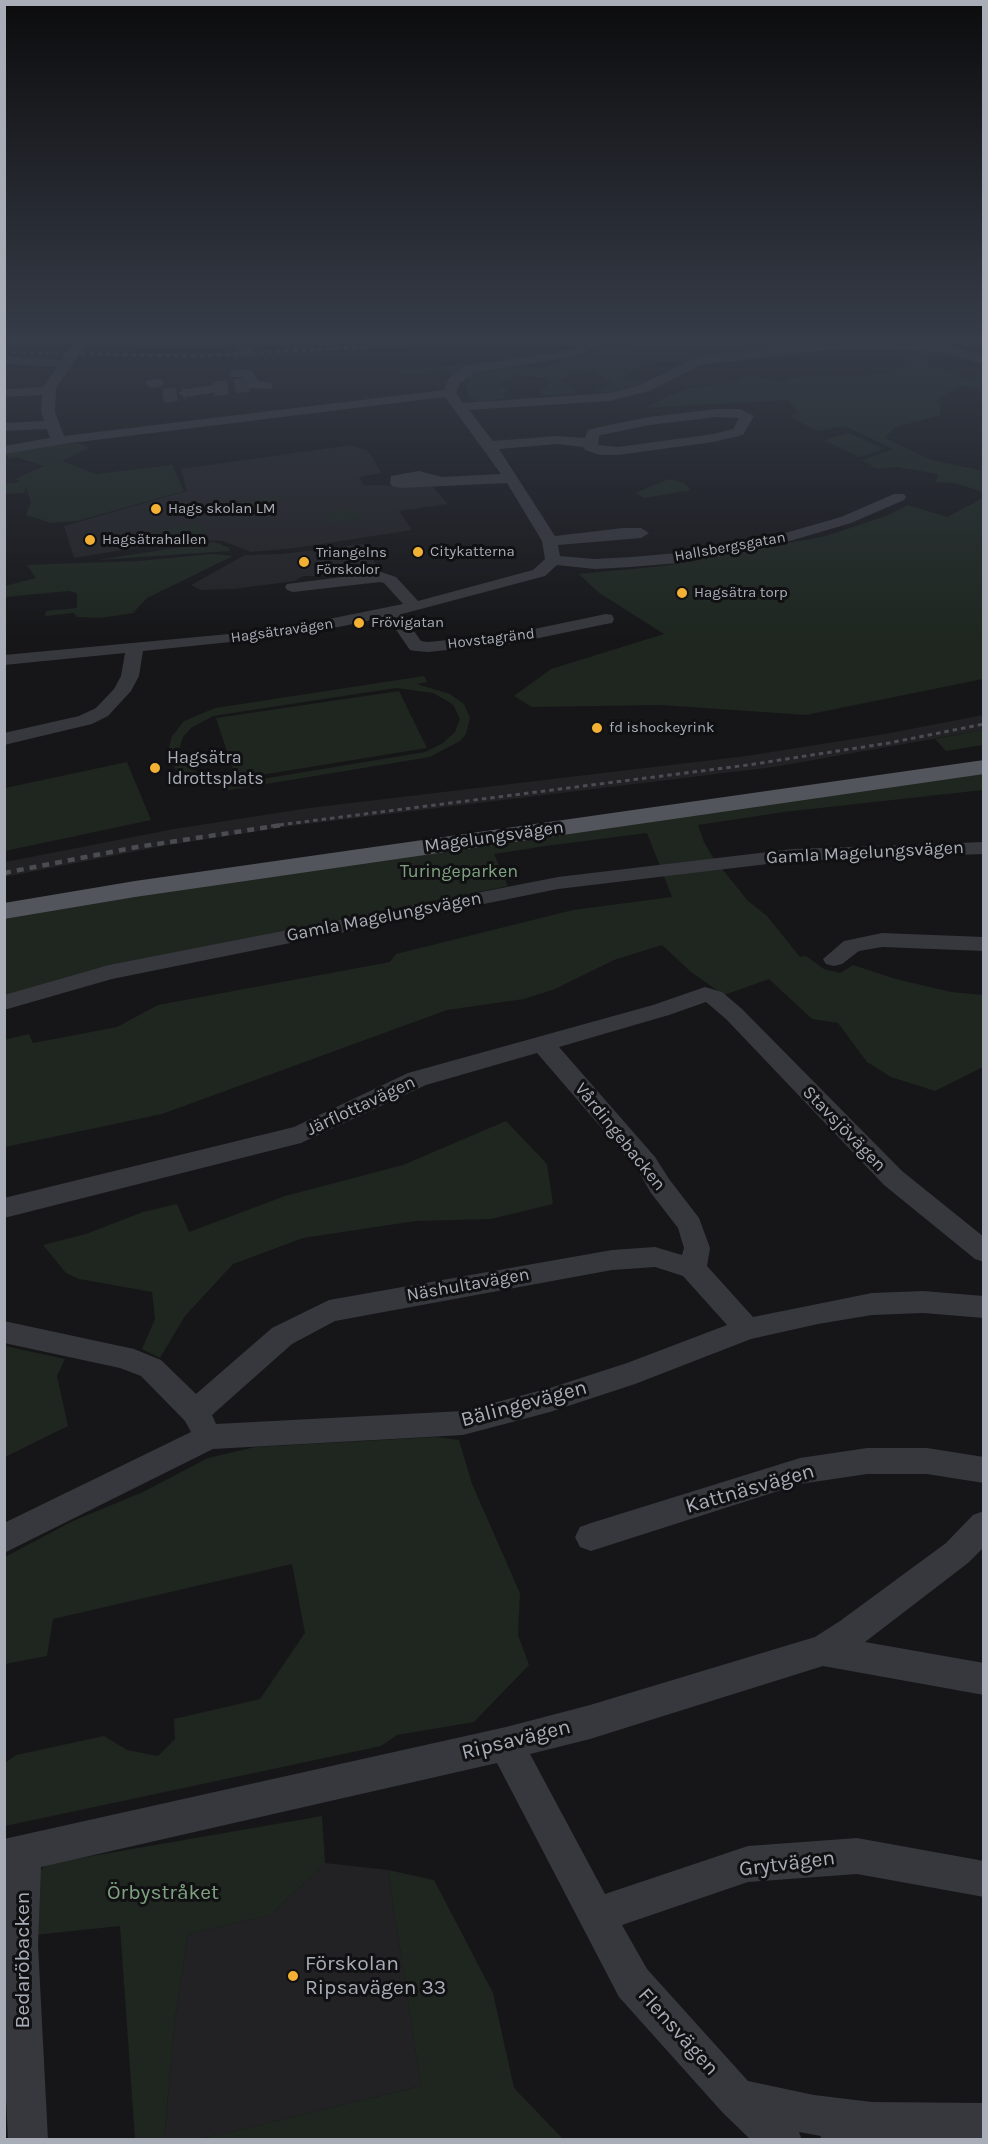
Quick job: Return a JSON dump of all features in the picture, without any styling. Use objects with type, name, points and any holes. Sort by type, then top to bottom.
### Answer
[{"type":"main road","name":"Magelungsvägen","points":[[4,899],[40,891],[984,756]]},
{"type":"main road","name":"Magelungsvägen","points":[[4,911],[135,889],[984,767]]},
{"type":"street","points":[[4,450],[42,443]]},
{"type":"street","points":[[487,443],[512,478],[550,542],[552,562]]},
{"type":"street","points":[[489,446],[522,443]]},
{"type":"street","points":[[591,443],[590,447],[600,451],[618,451],[686,443]]},
{"type":"street","points":[[439,481],[512,478]]},
{"type":"street","name":"Hallsbergsgatan","points":[[552,562],[595,564],[631,562],[678,558],[759,545],[846,520],[899,497]]},
{"type":"street","points":[[550,542],[641,533]]},
{"type":"street","name":"Hagsätravägen","points":[[4,660],[276,634],[392,612],[531,577],[552,562]]},
{"type":"street","points":[[293,587],[381,577],[390,580],[414,607]]},
{"type":"street","name":"Hovstagränd","points":[[392,612],[416,646],[515,638],[606,619]]},
{"type":"street","points":[[4,739],[76,723],[102,712],[122,691],[130,676],[134,646]]},
{"type":"street","name":"Gamla Magelungsvägen","points":[[4,1003],[109,972],[558,884],[793,855],[984,848]]},
{"type":"street","points":[[834,959],[852,946],[882,939],[984,944]]},
{"type":"street","name":"Järflottavägen","points":[[4,1208],[301,1134],[417,1079],[661,1010],[698,995],[705,994],[714,997]]},
{"type":"street","name":"Stavsjövägen","points":[[714,997],[734,1014],[893,1178],[984,1252]]},
{"type":"street","name":"Vårdingebacken","points":[[543,1044],[646,1163],[660,1186],[690,1225],[697,1248],[693,1269]]},
{"type":"street","name":"Näshultavägen","points":[[195,1412],[282,1336],[329,1311],[612,1260],[655,1257],[693,1269]]},
{"type":"street","points":[[693,1269],[747,1329]]},
{"type":"street","name":"Bälingevägen","points":[[4,1539],[209,1437],[463,1423],[550,1400],[635,1372],[747,1329],[818,1312],[872,1304],[923,1302],[984,1307]]},
{"type":"street","points":[[4,1332],[124,1357],[151,1368],[195,1412],[209,1437]]},
{"type":"street","name":"Kattnäsvägen","points":[[591,1537],[800,1471],[867,1461],[927,1461],[984,1470]]},
{"type":"street","name":"Ripsavägen","points":[[14,1855],[506,1744],[590,1722],[823,1650],[852,1632],[957,1553],[984,1525]]},
{"type":"street","points":[[823,1650],[984,1679]]},
{"type":"street","name":"Flensvägen","points":[[506,1744],[633,1983],[770,2135]]},
{"type":"street","name":"Bedaröbacken","points":[[14,1855],[28,2139]]},
{"type":"street","name":"Grytvägen","points":[[597,1916],[748,1864],[857,1856],[984,1879]]},
{"type":"street","points":[[737,2099],[843,2129],[872,2122],[984,2123]]},
{"type":"shaded area","points":[[351,445],[366,450],[381,473],[359,477],[364,485],[432,486],[448,504],[399,511],[412,530],[295,548],[251,552],[223,541],[201,540],[199,537],[74,558],[64,526],[187,491],[181,469]]},
{"type":"shaded area","name":"Triangelns Förskolor","points":[[363,544],[379,569],[336,576],[303,576],[295,581],[234,589],[201,590],[191,585],[245,555],[282,554]]},
{"type":"shaded area","points":[[983,715],[983,730],[774,767],[291,826],[163,846],[5,877],[5,862],[174,829],[309,808],[746,756],[885,734]]},
{"type":"shaded area","name":"Förskolan Ripsavägen 33","points":[[325,1863],[388,1870],[421,2086],[201,2139],[164,2140],[175,2019],[188,1934],[271,1915]]},
{"type":"green space","points":[[77,443],[90,447],[62,461],[96,474],[172,465],[184,491],[77,521],[51,523],[26,515],[31,502],[26,487],[24,493],[5,494],[4,484],[20,482],[15,479],[44,466],[16,457],[9,459],[5,453]]},
{"type":"green space","points":[[830,443],[871,443],[884,449],[859,457]]},
{"type":"green space","points":[[881,443],[896,443],[931,460],[983,471],[983,492],[955,483],[936,482],[938,474],[897,467],[877,469],[864,461],[858,462],[893,449]]},
{"type":"green space","points":[[669,479],[684,483],[691,490],[644,498],[635,493]]},
{"type":"green space","points":[[281,496],[284,501],[217,512],[207,511],[205,508]]},
{"type":"green space","points":[[983,498],[983,679],[806,715],[661,705],[532,707],[514,696],[551,669],[664,634],[598,592],[579,574],[664,566],[826,536],[886,516],[908,505],[947,517]]},
{"type":"green space","points":[[355,508],[363,518],[332,523],[328,522],[324,515],[331,511]]},
{"type":"green space","points":[[200,523],[206,535],[160,542],[154,530]]},
{"type":"green space","points":[[214,542],[230,548],[229,551],[97,560]]},
{"type":"green space","points":[[211,554],[233,556],[147,598],[133,613],[100,618],[77,617],[74,613],[45,616],[46,611],[77,608],[77,593],[69,591],[5,597],[5,586],[36,578],[27,565],[139,561]]},
{"type":"green space","points":[[424,676],[427,682],[417,684],[450,694],[464,704],[470,718],[466,734],[460,741],[430,757],[224,791],[223,787],[199,783],[185,777],[176,770],[167,754],[172,736],[184,721],[215,708]],"holes":[[[396,688],[433,693],[454,706],[460,719],[455,732],[443,743],[425,752],[244,782],[206,777],[186,766],[178,753],[183,737],[191,728],[213,716]]]},
{"type":"green space","points":[[399,691],[427,748],[236,779],[216,718]]},
{"type":"green space","points":[[983,730],[983,745],[946,751],[935,739]]},
{"type":"green space","points":[[127,762],[151,820],[5,851],[5,788]]},
{"type":"green space","name":"Turingeparken","points":[[983,773],[983,790],[784,812],[698,825],[704,842],[714,859],[748,901],[767,916],[800,957],[806,956],[824,969],[840,973],[853,965],[896,979],[951,992],[983,995],[983,1067],[935,1091],[891,1077],[867,1062],[838,1023],[812,1019],[769,979],[724,995],[691,972],[662,945],[614,960],[555,989],[524,999],[447,1010],[162,1114],[5,1147],[4,1040],[29,1034],[33,1043],[117,1027],[158,1005],[390,962],[396,954],[573,910],[672,897],[647,833],[546,846],[494,854],[508,886],[108,966],[5,995],[5,918],[98,901]]},
{"type":"green space","points":[[506,1121],[547,1164],[553,1204],[491,1219],[416,1221],[303,1238],[233,1264],[185,1316],[160,1358],[142,1349],[155,1319],[152,1292],[79,1279],[66,1273],[43,1245],[86,1234],[143,1212],[177,1204],[189,1232],[285,1196],[403,1165]]},
{"type":"green space","points":[[5,1346],[65,1359],[57,1376],[68,1426],[5,1457]]},
{"type":"green space","points":[[436,1437],[459,1440],[472,1484],[520,1593],[518,1635],[529,1665],[474,1722],[397,1735],[381,1746],[5,1826],[5,1763],[16,1755],[104,1736],[127,1750],[158,1756],[175,1739],[174,1719],[260,1699],[305,1633],[292,1564],[53,1619],[47,1656],[5,1664],[5,1557],[73,1521],[143,1492],[208,1458],[255,1447]]},
{"type":"green space","name":"Örbystråket","points":[[322,1816],[325,1863],[271,1915],[188,1934],[175,2019],[164,2139],[135,2139],[120,1926],[35,1935],[33,1879],[46,1864]]},
{"type":"green space","points":[[388,1870],[434,1880],[493,1993],[514,2088],[563,2139],[201,2139],[421,2086]]},
{"type":"railway","points":[[271,826],[748,765],[889,743],[984,724]]},
{"type":"railway","points":[[4,873],[137,847],[282,825]]},
{"type":"place","name":"Hags skolan LM","points":[[156,509]]},
{"type":"place","name":"Hagsätrahallen","points":[[90,540]]},
{"type":"place","name":"Citykatterna","points":[[418,552]]},
{"type":"place","name":"Triangelns Förskolor","points":[[304,562]]},
{"type":"place","name":"Hagsätra torp","points":[[682,593]]},
{"type":"place","name":"Frövigatan","points":[[359,623]]},
{"type":"place","name":"fd ishockeyrink","points":[[597,728]]},
{"type":"place","name":"Hagsätra Idrottsplats","points":[[155,768]]},
{"type":"place","name":"Förskolan Ripsavägen 33","points":[[293,1976]]}]
